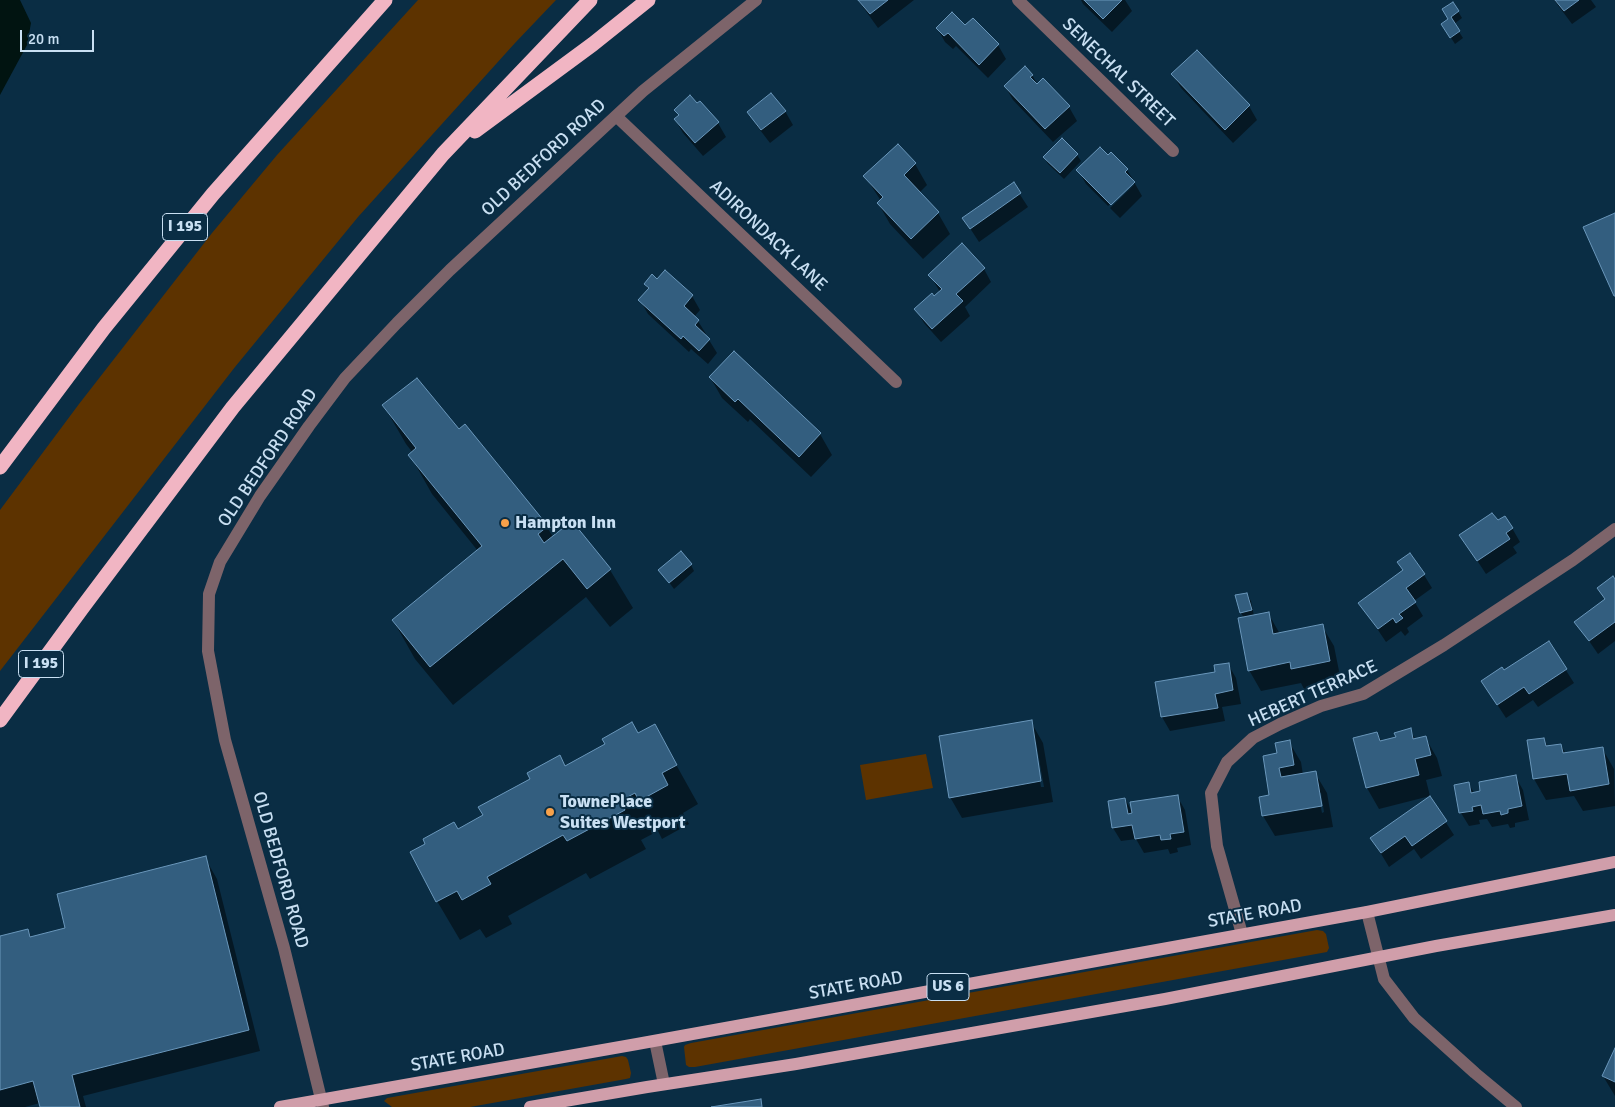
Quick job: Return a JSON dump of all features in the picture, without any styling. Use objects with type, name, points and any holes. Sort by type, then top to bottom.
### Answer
[{"type":"highway","name":"I 195","points":[[0,467],[104,328],[213,194],[385,0]]},
{"type":"highway","name":"I 195","points":[[0,720],[234,407],[443,154],[590,0]]},
{"type":"highway","points":[[443,154],[593,44],[648,0]]},
{"type":"main road","name":"STATE ROAD","points":[[280,1107],[323,1104],[655,1041],[1366,912],[1615,862]]},
{"type":"main road","points":[[530,1107],[796,1064],[1146,1002],[1615,914]]},
{"type":"street","name":"OLD BEDFORD ROAD","points":[[323,1104],[284,948],[225,740],[208,651],[209,594],[220,562],[260,496],[305,431],[345,378],[397,323],[450,270],[643,91],[756,0]]},
{"type":"street","name":"SENECHAL STREET","points":[[1018,0],[1173,150]]},
{"type":"street","name":"ADIRONDACK LANE","points":[[616,116],[896,382]]},
{"type":"street","name":"HEBERT TERRACE","points":[[1242,934],[1217,846],[1211,793],[1227,762],[1253,738],[1280,724],[1321,706],[1363,694],[1436,650],[1573,560],[1615,529]]},
{"type":"street","points":[[1366,912],[1384,979],[1414,1018],[1516,1107]]},
{"type":"street","points":[[655,1041],[664,1084]]},
{"type":"shaded area","points":[[0,0],[20,0],[31,23],[27,45],[0,95]]},
{"type":"shaded area","points":[[418,0],[556,0],[358,217],[235,367],[0,671],[0,510],[79,404],[212,233],[277,155]]},
{"type":"shaded area","points":[[926,754],[933,788],[866,800],[860,765]]},
{"type":"shaded area","points":[[1317,930],[1323,931],[1326,934],[1329,948],[1327,952],[695,1067],[686,1065],[684,1047],[691,1043]]},
{"type":"shaded area","points":[[622,1056],[628,1060],[631,1073],[630,1078],[470,1107],[392,1107],[384,1101],[387,1098]]},
{"type":"building","points":[[858,0],[888,0],[870,14]]},
{"type":"building","points":[[1084,0],[1122,0],[1103,19]]},
{"type":"building","points":[[1555,0],[1579,0],[1564,11]]},
{"type":"building","points":[[1453,2],[1459,11],[1451,17],[1460,31],[1450,38],[1441,24],[1448,19],[1442,9]]},
{"type":"building","points":[[952,12],[965,25],[973,18],[999,44],[979,65],[948,33],[944,36],[936,28]]},
{"type":"building","points":[[1197,50],[1250,105],[1225,130],[1171,74]]},
{"type":"building","points":[[1025,66],[1033,75],[1030,77],[1037,84],[1043,78],[1070,106],[1045,129],[1004,86]]},
{"type":"building","points":[[771,93],[786,111],[761,130],[747,112]]},
{"type":"building","points":[[690,95],[697,103],[700,101],[719,122],[695,143],[674,119],[679,115],[674,110]]},
{"type":"building","points":[[1062,138],[1078,154],[1060,173],[1043,157]]},
{"type":"building","points":[[898,144],[916,163],[904,175],[939,212],[911,239],[877,203],[883,197],[863,176]]},
{"type":"building","points":[[1100,147],[1108,155],[1111,152],[1128,169],[1125,172],[1135,182],[1111,205],[1076,170]]},
{"type":"building","points":[[1014,182],[1021,193],[970,229],[962,218]]},
{"type":"building","points":[[1615,213],[1615,296],[1614,296],[1583,227]]},
{"type":"building","points":[[962,243],[985,268],[956,294],[963,301],[932,329],[914,309],[932,293],[934,296],[942,289],[928,275]]},
{"type":"building","points":[[665,270],[693,295],[684,306],[699,320],[695,325],[710,339],[699,351],[683,336],[681,339],[638,300],[649,288],[644,284],[652,274],[657,279]]},
{"type":"building","points":[[734,351],[821,433],[799,457],[738,399],[735,402],[709,377]]},
{"type":"building","name":"Hampton Inn","points":[[417,378],[459,429],[465,424],[548,526],[538,534],[544,543],[572,521],[611,569],[587,589],[563,559],[430,667],[392,620],[482,546],[408,455],[416,448],[382,405]]},
{"type":"building","points":[[1492,513],[1498,520],[1505,516],[1513,528],[1506,533],[1510,539],[1477,561],[1459,535]]},
{"type":"building","points":[[681,551],[692,564],[669,583],[658,570]]},
{"type":"building","points":[[1410,553],[1425,574],[1406,588],[1416,602],[1399,614],[1403,618],[1396,623],[1393,618],[1378,629],[1358,603],[1403,570],[1397,562]]},
{"type":"building","points":[[1613,576],[1615,579],[1615,622],[1589,641],[1574,622],[1605,599],[1597,588]]},
{"type":"building","points":[[1247,593],[1252,610],[1240,613],[1235,595]]},
{"type":"building","points":[[1269,612],[1273,634],[1323,624],[1330,661],[1291,669],[1290,662],[1248,671],[1238,618]]},
{"type":"building","points":[[1549,641],[1567,669],[1529,694],[1524,687],[1497,705],[1481,681],[1502,667],[1504,670]]},
{"type":"building","points":[[1229,663],[1233,690],[1215,694],[1218,708],[1161,717],[1155,682],[1215,672],[1214,665]]},
{"type":"building","points":[[1032,720],[1041,781],[949,798],[939,736]]},
{"type":"building","name":"TownePlace Suites Westport","points":[[632,722],[638,733],[655,724],[677,765],[662,773],[668,785],[639,801],[635,793],[620,801],[625,810],[567,841],[563,835],[487,877],[491,884],[462,900],[457,891],[436,902],[410,852],[425,844],[423,839],[454,822],[458,829],[483,815],[478,807],[530,779],[527,773],[560,755],[565,766],[605,744],[602,739]]},
{"type":"building","points":[[1411,728],[1413,739],[1426,736],[1431,755],[1415,759],[1419,775],[1366,788],[1353,738],[1377,732],[1380,741],[1396,737],[1394,733]]},
{"type":"building","points":[[1544,738],[1546,746],[1561,744],[1563,753],[1603,747],[1609,784],[1570,791],[1567,774],[1533,779],[1527,740]]},
{"type":"building","points":[[1290,740],[1294,765],[1279,768],[1281,777],[1316,771],[1322,806],[1262,816],[1259,797],[1269,795],[1263,756],[1277,753],[1275,743]]},
{"type":"building","points":[[1516,775],[1522,806],[1508,809],[1508,813],[1501,815],[1500,811],[1483,814],[1481,805],[1472,807],[1473,811],[1459,813],[1454,785],[1469,782],[1471,793],[1480,791],[1479,782]]},
{"type":"building","points":[[1178,795],[1184,832],[1170,834],[1171,839],[1161,840],[1160,835],[1135,839],[1132,825],[1112,828],[1108,801],[1125,798],[1128,814],[1132,813],[1130,802]]},
{"type":"building","points":[[1430,796],[1447,821],[1412,846],[1405,836],[1381,853],[1370,838]]},
{"type":"building","points":[[206,856],[249,1030],[72,1075],[80,1107],[40,1107],[33,1081],[0,1090],[0,936],[28,929],[30,937],[65,928],[57,894]]},
{"type":"building","points":[[1615,1048],[1615,1082],[1602,1076]]},
{"type":"building","points":[[761,1099],[762,1107],[711,1107]]},
{"type":"place","name":"Hampton Inn","points":[[505,523]]},
{"type":"place","name":"TownePlace Suites Westport","points":[[550,812]]}]
